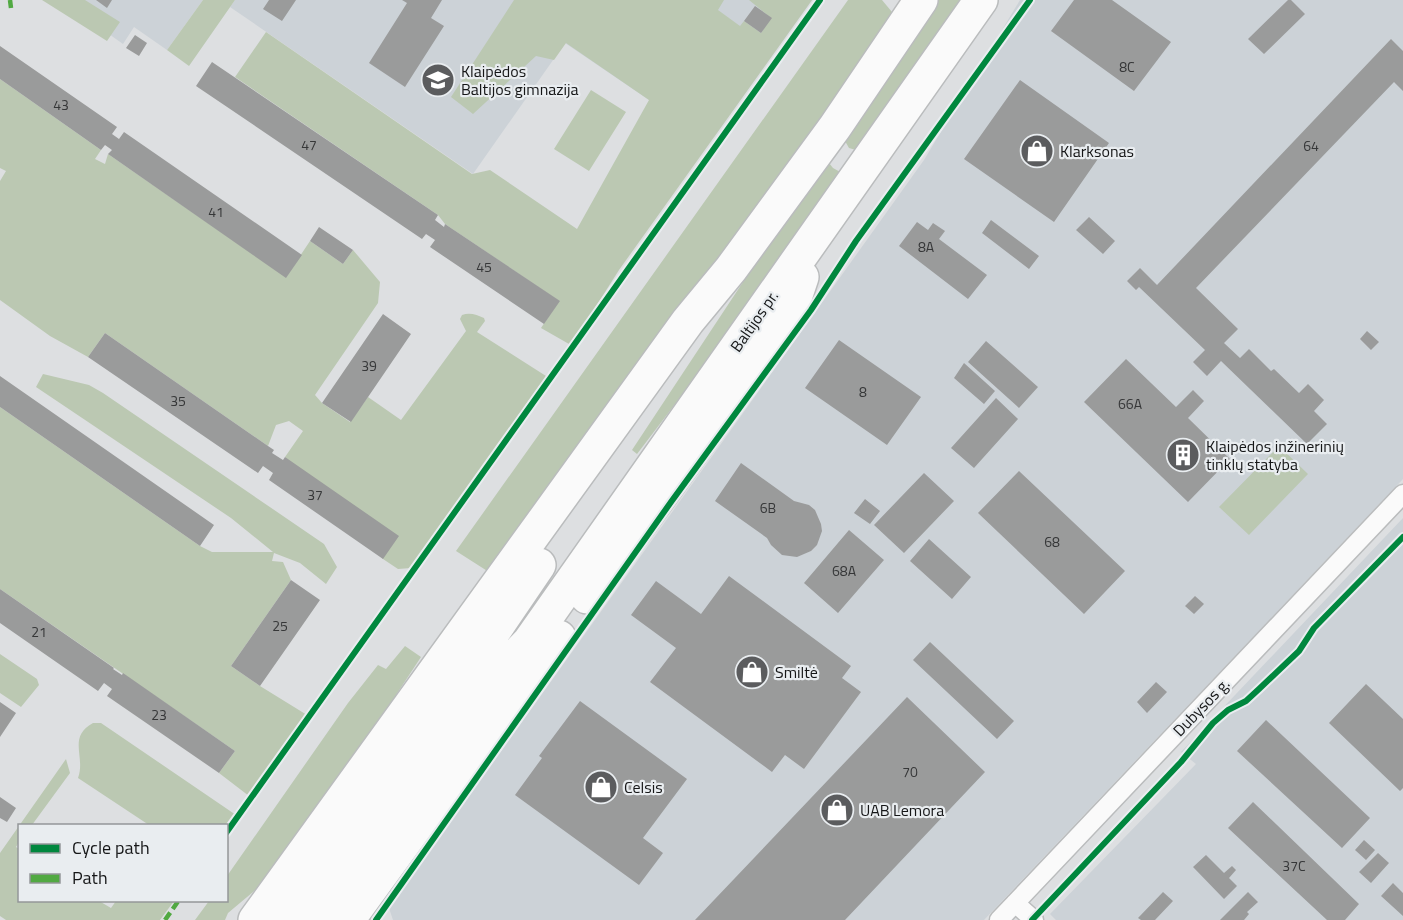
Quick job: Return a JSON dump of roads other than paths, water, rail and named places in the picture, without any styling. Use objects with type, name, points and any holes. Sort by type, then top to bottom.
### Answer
[{"type":"highway","points":[[255,920],[688,321],[731,269],[835,127],[921,0]]},
{"type":"highway","name":"Baltijos pr.","points":[[528,642],[981,0]]},
{"type":"highway","points":[[835,127],[836,147],[843,158],[856,162],[867,162]]},
{"type":"highway","points":[[348,920],[506,703],[545,657],[768,346],[793,304],[818,231]]},
{"type":"highway","points":[[287,920],[463,676],[659,389],[696,332],[731,269]]},
{"type":"highway","points":[[506,703],[528,642]]},
{"type":"highway","points":[[320,920],[482,691],[528,642]]},
{"type":"street","name":"Dubysos g.","points":[[999,920],[1403,494]]},
{"type":"street","points":[[1015,903],[1034,920]]},
{"type":"place","name":"Klaipėdos Baltijos gimnazija","points":[[438,80]]},
{"type":"place","name":"Klarksonas","points":[[1037,151]]},
{"type":"place","name":"Klaipėdos inžinerinių tinklų statyba","points":[[1183,455]]},
{"type":"place","name":"Smiltė","points":[[752,672]]},
{"type":"place","name":"Celsis","points":[[601,787]]},
{"type":"place","name":"UAB Lemora","points":[[837,810]]}]
